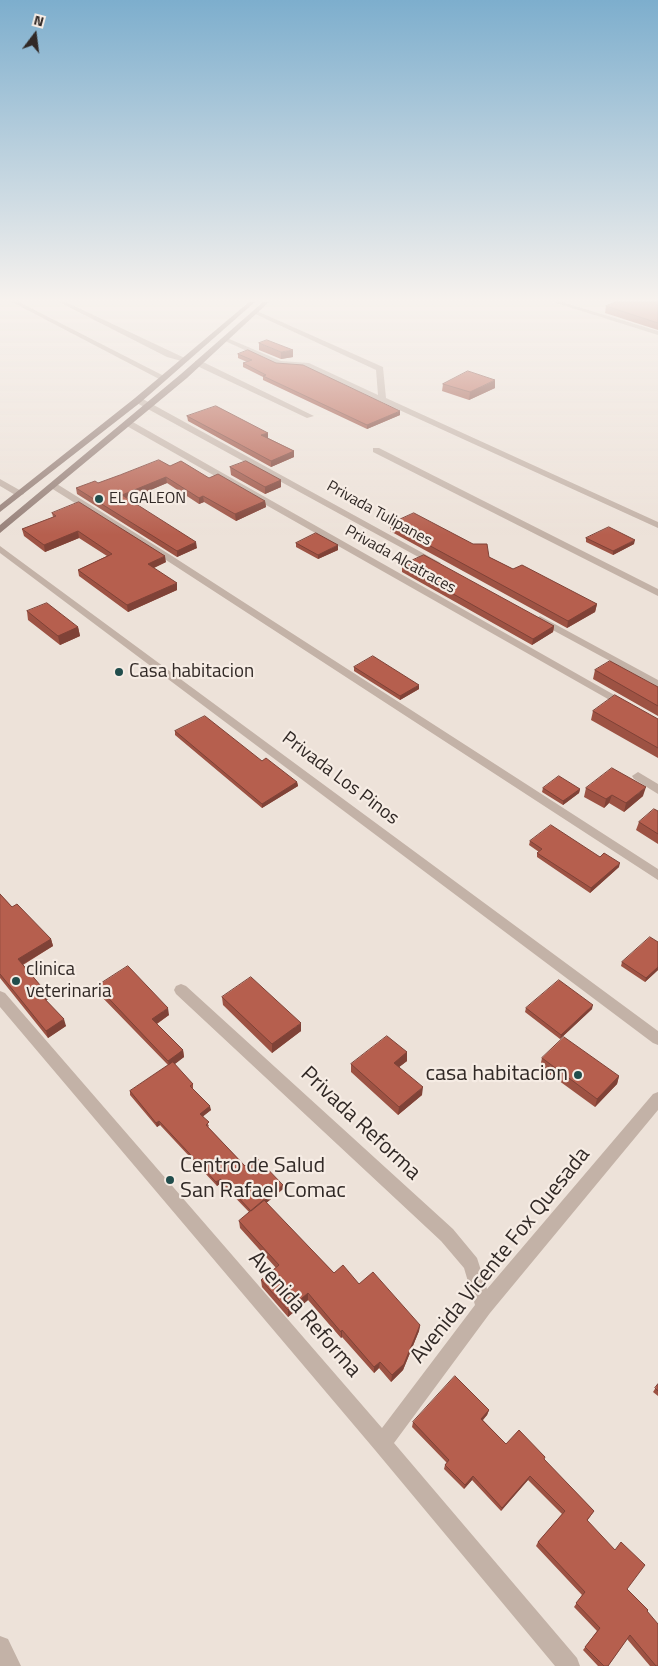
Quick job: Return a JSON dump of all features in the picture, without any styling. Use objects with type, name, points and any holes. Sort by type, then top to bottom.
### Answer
[{"type":"main road","points":[[0,509],[162,380]]},
{"type":"main road","points":[[0,530],[179,380]]},
{"type":"street","points":[[233,380],[310,416]]},
{"type":"street","points":[[338,380],[658,525]]},
{"type":"street","points":[[381,380],[382,400]]},
{"type":"street","name":"Privada Tulipanes","points":[[138,400],[441,566]]},
{"type":"street","name":"Privada Alcatraces","points":[[128,423],[632,708]]},
{"type":"street","points":[[376,450],[658,593]]},
{"type":"street","points":[[0,482],[20,494]]},
{"type":"street","points":[[54,486],[169,558],[658,875]]},
{"type":"street","name":"Privada Los Pinos","points":[[0,549],[658,1039]]},
{"type":"street","points":[[527,612],[658,684]]},
{"type":"street","points":[[638,776],[658,790]]},
{"type":"street","name":"Privada Reforma","points":[[181,990],[447,1236],[471,1264],[484,1307]]},
{"type":"street","name":"Avenida Reforma","points":[[0,997],[382,1443],[569,1666]]},
{"type":"street","name":"Avenida Vicente Fox Quesada","points":[[382,1443],[484,1307],[658,1098]]},
{"type":"street","points":[[0,1647],[10,1666]]},
{"type":"building","points":[[271,380],[334,380],[400,411],[367,425]]},
{"type":"building","points":[[451,380],[495,380],[470,392],[443,384]]},
{"type":"building","points":[[216,406],[268,433],[261,435],[294,451],[271,461],[187,416]]},
{"type":"building","points":[[159,460],[170,466],[181,461],[209,478],[218,474],[265,501],[235,514],[203,496],[199,498],[166,477],[122,495],[196,542],[177,551],[76,488],[95,481],[98,483]]},
{"type":"building","points":[[246,461],[281,480],[265,487],[230,467]]},
{"type":"building","points":[[79,502],[165,556],[148,564],[177,583],[127,605],[78,570],[112,554],[78,531],[44,545],[22,529],[56,516],[52,513]]},
{"type":"building","points":[[414,513],[473,544],[487,544],[489,557],[513,569],[522,565],[597,604],[568,621],[390,524]]},
{"type":"building","points":[[609,527],[635,540],[613,551],[586,538]]},
{"type":"building","points":[[316,533],[338,545],[318,555],[296,543]]},
{"type":"building","points":[[424,555],[554,626],[533,639],[402,565]]},
{"type":"building","points":[[47,603],[78,627],[58,636],[27,611]]},
{"type":"building","points":[[373,656],[419,685],[400,696],[354,667]]},
{"type":"building","points":[[610,661],[658,687],[658,706],[595,670]]},
{"type":"building","points":[[615,695],[658,719],[658,748],[593,711]]},
{"type":"building","points":[[205,716],[262,761],[266,758],[297,782],[262,804],[175,731]]},
{"type":"building","points":[[612,768],[646,787],[626,803],[612,795],[606,799],[586,788]]},
{"type":"building","points":[[559,776],[580,789],[563,801],[543,788]]},
{"type":"building","points":[[654,809],[658,811],[658,834],[639,822]]},
{"type":"building","points":[[551,825],[600,857],[604,853],[620,863],[591,888],[537,853],[542,849],[530,841]]},
{"type":"building","points":[[0,894],[12,907],[17,904],[51,939],[18,959],[46,992],[41,995],[64,1019],[46,1031],[0,974]]},
{"type":"building","points":[[650,937],[658,942],[658,967],[646,978],[622,962]]},
{"type":"building","points":[[128,966],[168,1008],[152,1019],[183,1050],[168,1061],[97,986]]},
{"type":"building","points":[[251,977],[301,1023],[272,1044],[222,997]]},
{"type":"building","name":"casa habitacion","points":[[559,980],[593,1005],[561,1035],[526,1008]]},
{"type":"building","points":[[387,1036],[407,1052],[394,1063],[423,1087],[399,1107],[351,1064]]},
{"type":"building","name":"casa habitacion","points":[[564,1037],[619,1076],[597,1099],[542,1058]]},
{"type":"building","points":[[173,1062],[193,1084],[190,1086],[210,1106],[200,1114],[209,1122],[206,1125],[245,1166],[256,1157],[283,1185],[251,1211],[221,1179],[216,1182],[159,1121],[156,1123],[130,1091]]},
{"type":"building","points":[[264,1200],[334,1273],[343,1265],[359,1284],[373,1272],[420,1325],[404,1364],[392,1375],[380,1362],[374,1367],[308,1293],[288,1310],[261,1280],[279,1265],[239,1221]]},
{"type":"building","points":[[455,1376],[489,1410],[481,1419],[506,1444],[519,1430],[594,1511],[587,1520],[615,1550],[621,1542],[645,1565],[627,1589],[648,1610],[658,1624],[658,1666],[630,1635],[608,1666],[604,1666],[585,1647],[600,1628],[576,1603],[585,1592],[538,1542],[565,1511],[530,1476],[502,1508],[473,1476],[465,1485],[445,1465],[449,1460],[413,1422]]},
{"type":"place","name":"EL GALEON","points":[[99,499]]},
{"type":"place","name":"Casa habitacion","points":[[119,672]]},
{"type":"place","name":"clinica veterinaria","points":[[16,981]]},
{"type":"place","name":"casa habitacion","points":[[578,1075]]},
{"type":"place","name":"Centro de Salud San Rafael Comac","points":[[170,1180]]}]
